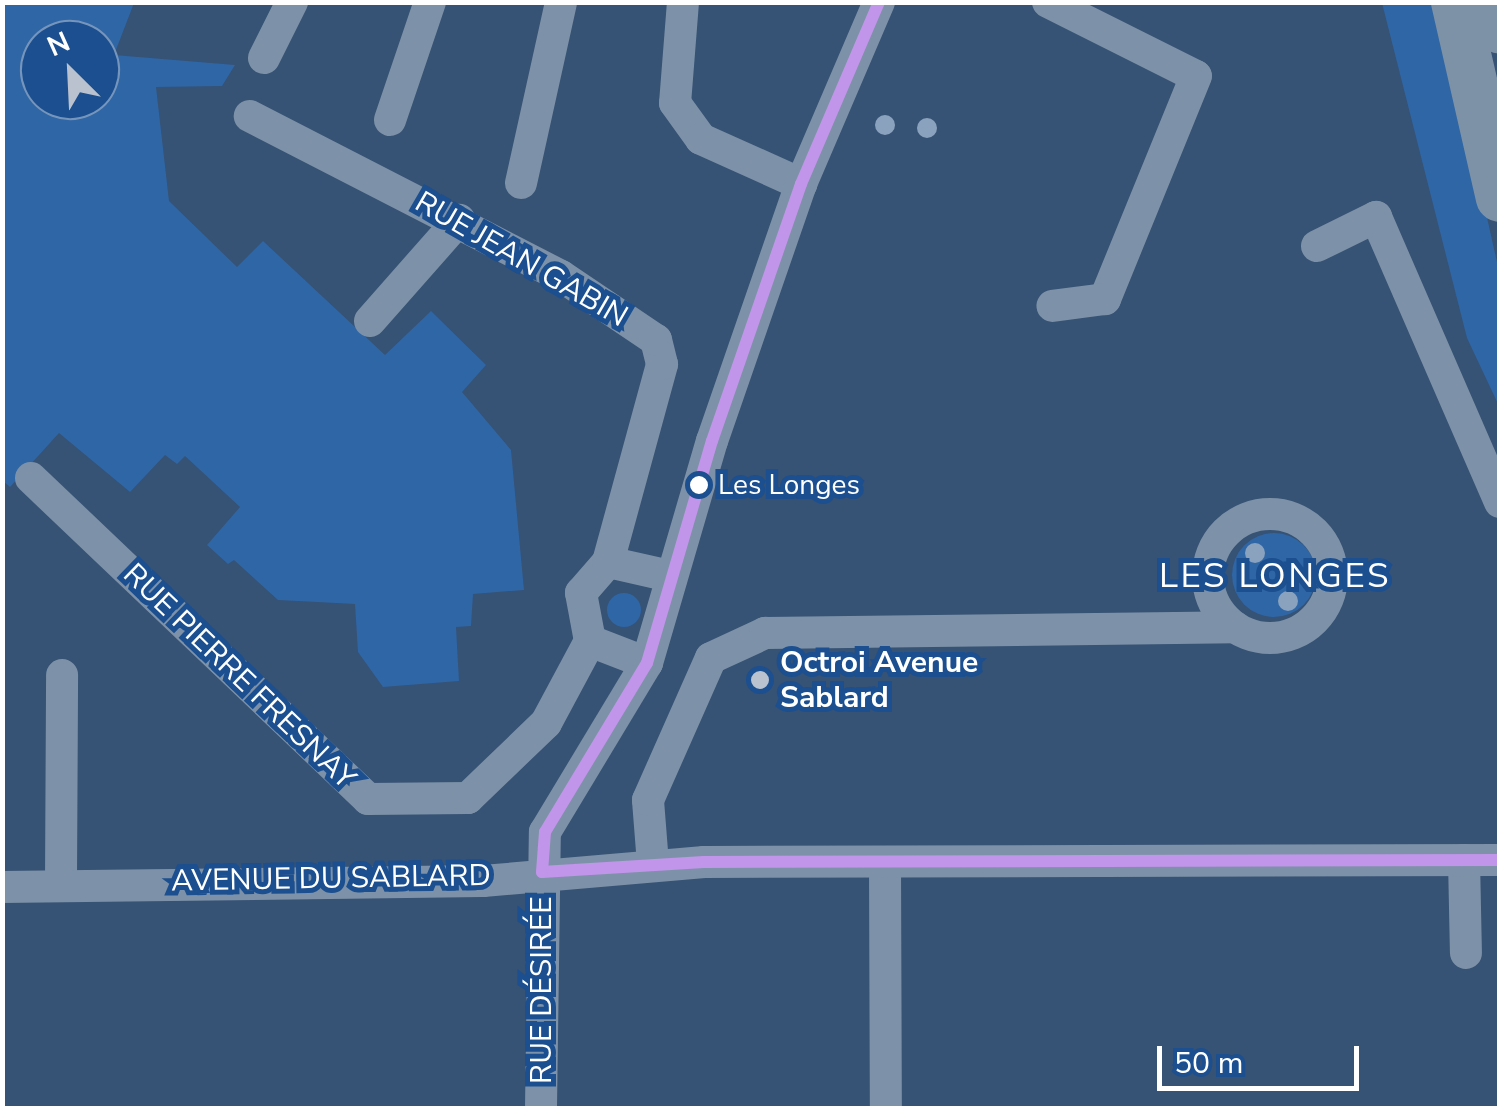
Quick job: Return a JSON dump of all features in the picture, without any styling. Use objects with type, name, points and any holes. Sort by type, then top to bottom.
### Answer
[{"type":"highway","points":[[1455,2],[1500,198]]},
{"type":"highway","points":[[1490,2],[1500,30]]},
{"type":"street","points":[[264,58],[292,2]]},
{"type":"street","points":[[390,120],[430,2]]},
{"type":"street","points":[[522,182],[561,2]]},
{"type":"street","points":[[682,2],[675,103],[701,139],[801,184]]},
{"type":"street","name":"RUE DÉSIRÉE","points":[[541,1108],[545,832],[647,663],[670,576],[801,184],[879,2]]},
{"type":"street","points":[[1048,2],[1196,76],[1106,299],[1052,306]]},
{"type":"street","name":"RUE JEAN GABIN","points":[[250,116],[459,220],[656,340],[662,364],[608,562],[582,593],[590,642]]},
{"type":"street","points":[[1317,246],[1376,217],[1500,502]]},
{"type":"street","points":[[370,322],[459,220]]},
{"type":"street","name":"RUE PIERRE FRESNAY","points":[[31,478],[368,799],[468,798],[546,723],[590,642]]},
{"type":"street","points":[[608,562],[670,576]]},
{"type":"street","points":[[653,864],[648,800],[711,658],[765,633],[1235,627]]},
{"type":"street","points":[[590,642],[647,663]]},
{"type":"street","points":[[61,882],[62,675]]},
{"type":"street","points":[[1464,860],[1466,953]]},
{"type":"street","name":"AVENUE DU SABLARD","points":[[2,887],[61,882],[483,881],[542,872],[653,864],[1500,860]]},
{"type":"street","points":[[886,862],[886,1108]]},
{"type":"shaded area","points":[[3,3],[134,3],[120,39],[120,20],[20,20],[20,120],[120,120],[120,55],[235,65],[222,86],[156,87],[169,201],[237,267],[263,241],[385,355],[431,311],[486,365],[462,392],[511,450],[524,590],[473,594],[471,626],[456,627],[459,681],[383,687],[358,652],[355,604],[278,600],[234,560],[228,564],[207,545],[240,507],[185,456],[177,464],[165,455],[130,492],[59,433],[10,487],[3,481]]},
{"type":"shaded area","points":[[1382,3],[1439,3],[1499,271],[1499,406],[1467,338]]},
{"type":"shaded area","points":[[1274,533],[1297,540],[1309,552],[1316,575],[1309,598],[1297,610],[1274,617],[1251,610],[1239,598],[1232,575],[1239,552],[1251,540]]},
{"type":"shaded area","points":[[624,593],[636,598],[641,610],[636,622],[624,627],[612,622],[607,610],[612,598]]},
{"type":"transit line","points":[[542,872],[545,832],[647,663],[712,441],[801,184],[879,2]]},
{"type":"transit line","points":[[542,872],[704,862],[1500,860]]},
{"type":"place","name":"Les Longes","points":[[699,485]]},
{"type":"place","name":"Octroi Avenue Sablard","points":[[760,680]]},
{"type":"district","name":"LES LONGES","points":[[1275,576]]}]
